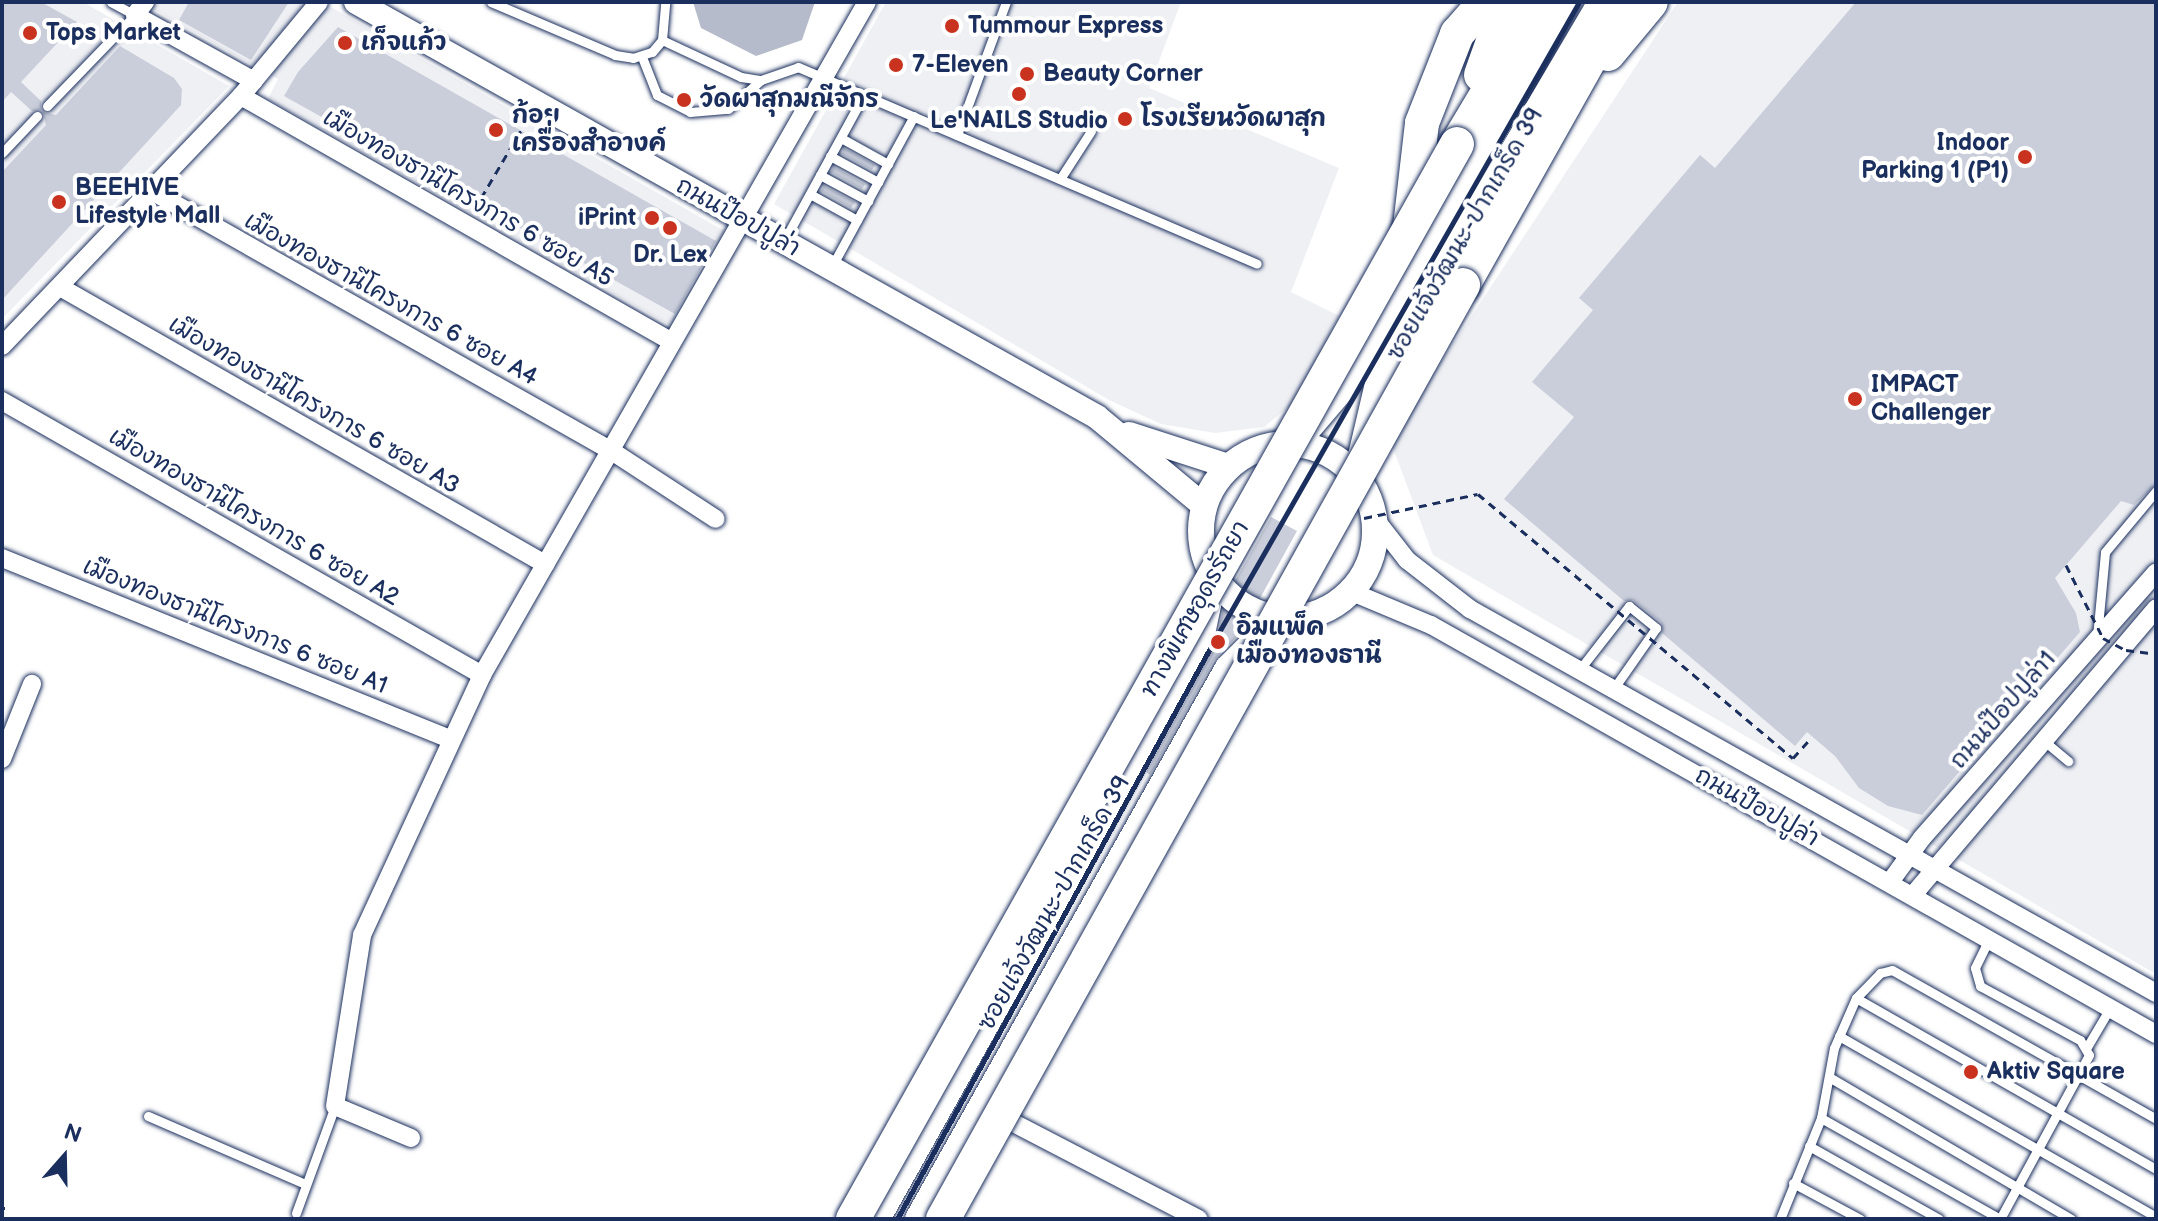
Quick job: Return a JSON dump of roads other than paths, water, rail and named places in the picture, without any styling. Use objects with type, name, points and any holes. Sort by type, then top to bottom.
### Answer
[{"type":"highway","points":[[1402,296],[1422,123],[1457,34],[1485,2]]},
{"type":"highway","points":[[1457,144],[1507,2]]},
{"type":"highway","name":"ทางพิเศษอุดรรัถยา","points":[[853,1219],[1457,144],[1542,2]]},
{"type":"highway","points":[[943,1219],[998,1115],[1622,2]]},
{"type":"highway","points":[[1570,96],[1651,2]]},
{"type":"main road","name":"ซอยแจ้งวัฒนะ-ปากเกร็ด 39","points":[[1295,443],[1349,381],[1402,296],[1566,2]]},
{"type":"main road","name":"ซอยแจ้งวัฒนะ-ปากเกร็ด 39","points":[[1203,505],[1199,531],[1214,580],[1232,600],[1255,613],[1282,619],[1320,613],[1352,592],[1371,558],[1358,477],[1379,379],[1601,2]]},
{"type":"main road","points":[[1203,505],[1228,466],[1259,448],[1295,443],[1330,454],[1358,477]]},
{"type":"main road","name":"ซอยแจ้งวัฒนะ-ปากเกร็ด 39","points":[[877,1219],[1200,643],[1214,580]]},
{"type":"main road","name":"ซอยแจ้งวัฒนะ-ปากเกร็ด 39","points":[[918,1219],[1228,668],[1255,636],[1282,619]]},
{"type":"street","points":[[2,346],[241,96],[319,2]]},
{"type":"street","name":"ถนนป๊อปปูล่า","points":[[356,2],[1119,431]]},
{"type":"street","points":[[411,1138],[335,1106],[362,935],[449,739],[482,675],[867,2]]},
{"type":"street","points":[[140,8],[254,81]]},
{"type":"street","name":"เมืองทองธานีโครงการ 6 ซอย A5","points":[[241,96],[671,341]]},
{"type":"street","name":"เมืองทองธานีโครงการ 6 ซอย A4","points":[[150,190],[610,450],[716,519]]},
{"type":"street","name":"เมืองทองธานีโครงการ 6 ซอย A3","points":[[60,287],[545,564]]},
{"type":"street","name":"เมืองทองธานีโครงการ 6 ซอย A2","points":[[2,401],[482,675]]},
{"type":"street","points":[[1119,431],[1228,466]]},
{"type":"street","points":[[1119,431],[1203,505]]},
{"type":"street","name":"ถนนป๊อปปูล่า","points":[[1366,519],[1437,586],[2156,993]]},
{"type":"street","name":"เมืองทองธานีโครงการ 6 ซอย A1","points":[[2,558],[449,739]]},
{"type":"street","name":"ถนนป๊อปปูล่า1","points":[[1890,882],[1910,852],[2156,573]]},
{"type":"street","name":"ถนนป๊อปปูล่า","points":[[1352,592],[1431,625],[2156,1034]]},
{"type":"street","points":[[1913,895],[2156,608]]},
{"type":"street","points":[[2,759],[32,684]]},
{"type":"street","points":[[998,1115],[1199,1219]]},
{"type":"lane","points":[[111,2],[140,8]]},
{"type":"lane","points":[[491,2],[615,55],[642,57],[662,40],[665,2]]},
{"type":"lane","points":[[957,135],[1006,2]]},
{"type":"lane","points":[[47,106],[140,8]]},
{"type":"lane","points":[[662,40],[741,77],[761,80]]},
{"type":"lane","points":[[642,57],[657,95],[690,112],[728,109],[761,80],[798,67],[1257,264]]},
{"type":"lane","points":[[783,242],[864,95]]},
{"type":"lane","points":[[2,153],[37,116]]},
{"type":"lane","points":[[830,269],[914,116]]},
{"type":"lane","points":[[1060,179],[1091,131]]},
{"type":"lane","points":[[841,138],[888,164]]},
{"type":"lane","points":[[830,156],[878,182]]},
{"type":"lane","points":[[820,175],[868,201]]},
{"type":"lane","points":[[810,194],[857,220]]},
{"type":"lane","points":[[2096,640],[2105,552],[2153,495]]},
{"type":"lane","points":[[1580,669],[1629,606],[1656,628],[1614,688]]},
{"type":"lane","points":[[2043,739],[2068,761]]},
{"type":"lane","points":[[1989,939],[1974,971],[1980,986],[2087,1047]]},
{"type":"lane","points":[[1780,1219],[1821,1118],[1839,1036],[1856,998],[1880,973],[1892,970],[2156,1119]]},
{"type":"lane","points":[[1856,998],[2156,1169]]},
{"type":"lane","points":[[1821,1118],[2000,1219],[2089,1055],[2087,1047],[2110,1008]]},
{"type":"lane","points":[[1839,1036],[2156,1217]]},
{"type":"lane","points":[[1829,1077],[2071,1219]]},
{"type":"lane","points":[[296,1213],[335,1106]]},
{"type":"lane","points":[[148,1116],[305,1184]]},
{"type":"lane","points":[[1809,1146],[1939,1219]]},
{"type":"lane","points":[[1793,1183],[1860,1219]]},
{"type":"water","points":[[693,2],[815,2],[802,40],[756,56],[701,28]]},
{"type":"railway","points":[[897,1219],[1215,639],[1579,2]]},
{"type":"place","name":"Tummour Express","points":[[952,26]]},
{"type":"place","name":"Tops Market","points":[[30,33]]},
{"type":"place","name":"เก็จแก้ว","points":[[345,43]]},
{"type":"place","name":"7-Eleven","points":[[896,65]]},
{"type":"place","name":"Beauty Corner","points":[[1027,74]]},
{"type":"place","name":"Le'NAILS Studio","points":[[1019,94]]},
{"type":"place","name":"วัดผาสุกมณีจักร","points":[[684,100]]},
{"type":"place","name":"โรงเรียนวัดผาสุก","points":[[1125,119]]},
{"type":"place","name":"ก้อย เครื่องสำอางค์","points":[[496,130]]},
{"type":"place","name":"Indoor Parking 1 (P1)","points":[[2025,157]]},
{"type":"place","name":"BEEHIVE Lifestyle Mall","points":[[59,202]]},
{"type":"place","name":"iPrint","points":[[652,218]]},
{"type":"place","name":"Dr. Lex","points":[[670,228]]},
{"type":"place","name":"IMPACT Challenger","points":[[1855,399]]},
{"type":"place","name":"อิมแพ็ค เมืองทองธานี","points":[[1218,642]]},
{"type":"place","name":"Aktiv Square","points":[[1971,1072]]}]
